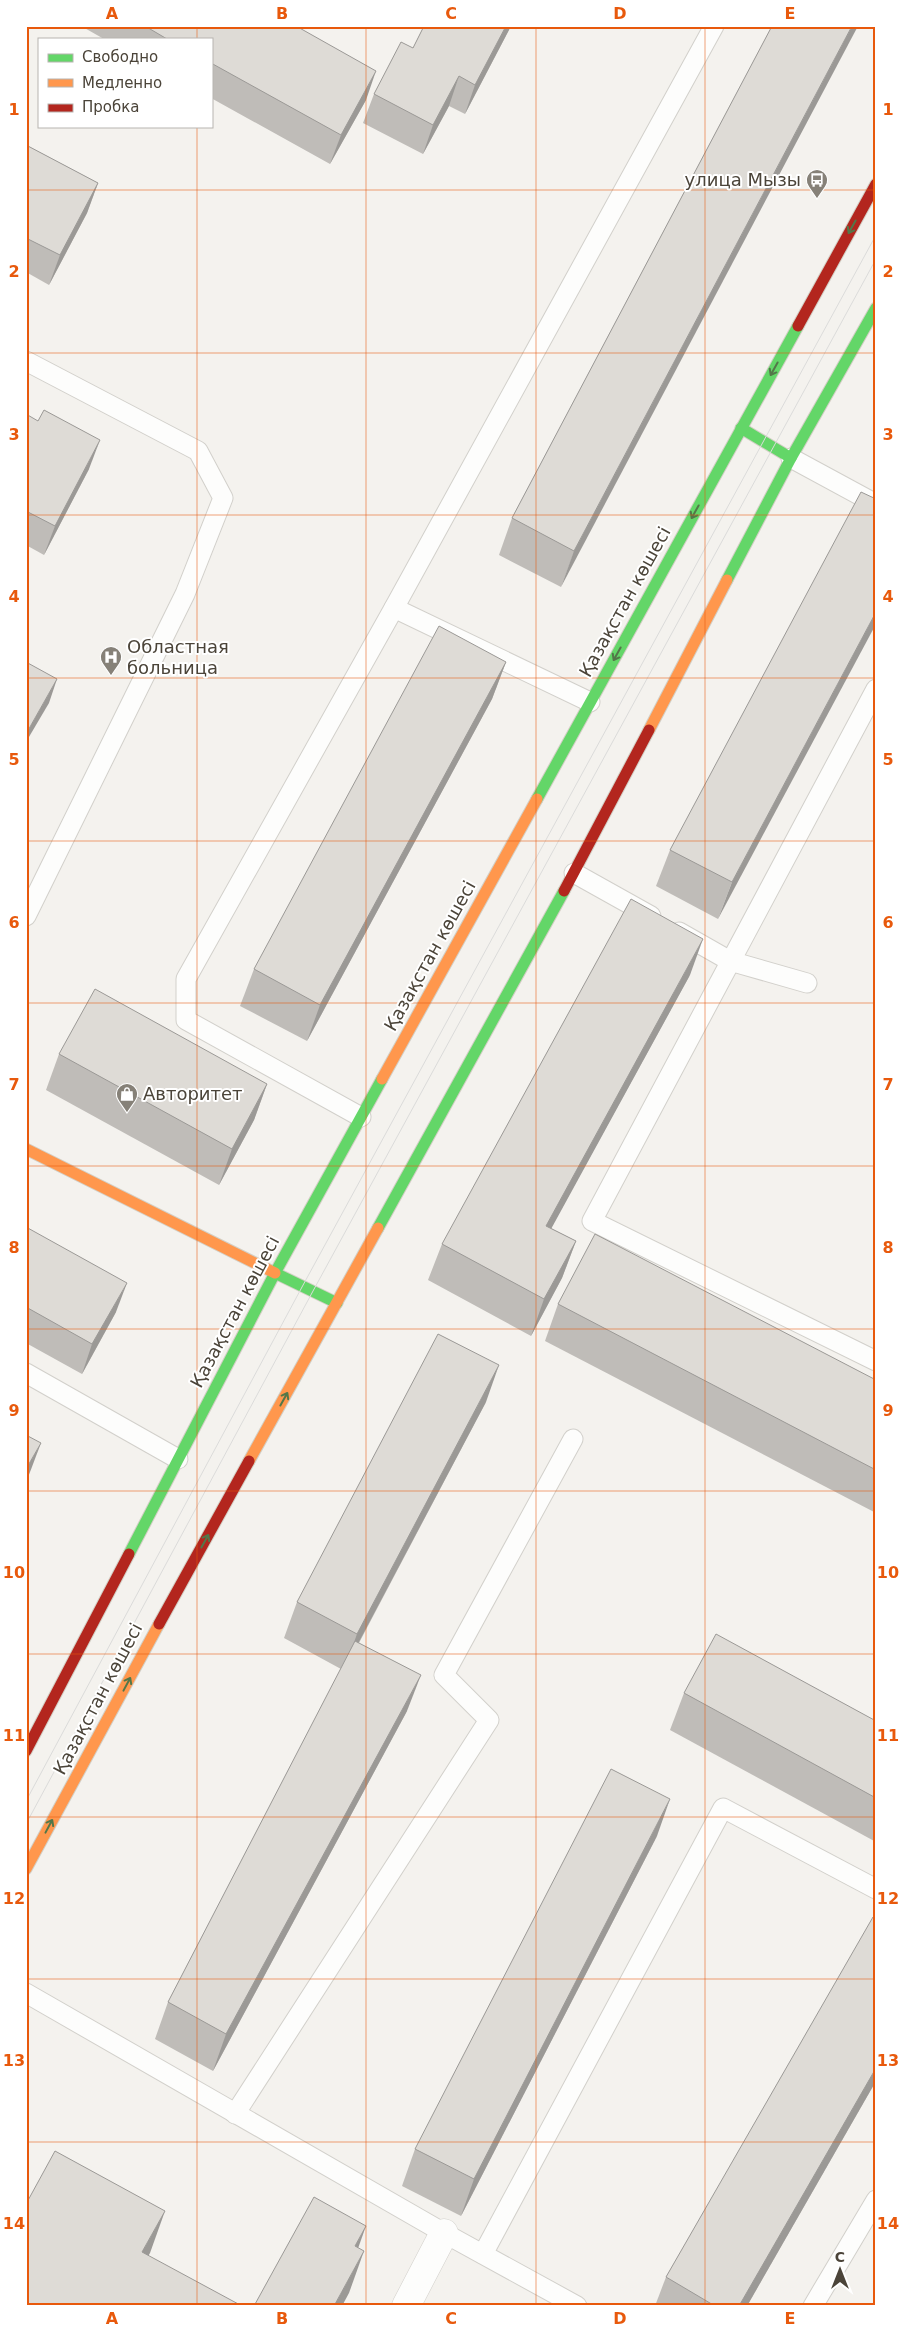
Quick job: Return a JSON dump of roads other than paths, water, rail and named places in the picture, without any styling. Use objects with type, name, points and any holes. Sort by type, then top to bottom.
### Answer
[{"type":"main road","name":"Қазақстан көшесі","points":[[26,1751],[275,1273],[876,184]]},
{"type":"main road","name":"Қазақстан көшесі","points":[[26,1869],[574,873],[791,458],[876,308]]},
{"type":"main road","points":[[741,428],[791,458]]},
{"type":"main road","points":[[26,1149],[337,1303]]},
{"type":"street","points":[[406,2306],[444,2233]]},
{"type":"lane","points":[[361,1116],[186,1020],[186,979],[394,608],[714,26]]},
{"type":"lane","points":[[26,361],[198,451],[223,498],[185,594],[26,916]]},
{"type":"lane","points":[[791,458],[876,504]]},
{"type":"lane","points":[[394,608],[590,702]]},
{"type":"lane","points":[[876,689],[592,1221],[876,1361]]},
{"type":"lane","points":[[574,873],[730,961],[807,983]]},
{"type":"lane","points":[[26,1373],[178,1459]]},
{"type":"lane","points":[[236,2114],[489,1720],[444,1674],[573,1439]]},
{"type":"lane","points":[[483,2254],[723,1808],[876,1889]]},
{"type":"lane","points":[[26,1993],[444,2233],[577,2306]]},
{"type":"lane","points":[[813,2306],[876,2200]]},
{"type":"tram line","points":[[26,1801],[302,1287],[876,235]]},
{"type":"tram line","points":[[26,1824],[313,1291],[876,259]]},
{"type":"place","name":"улица Мызы","points":[[817,199]]},
{"type":"place","name":"Областная больница","points":[[111,676]]},
{"type":"place","name":"Авторитет","points":[[127,1113]]}]
